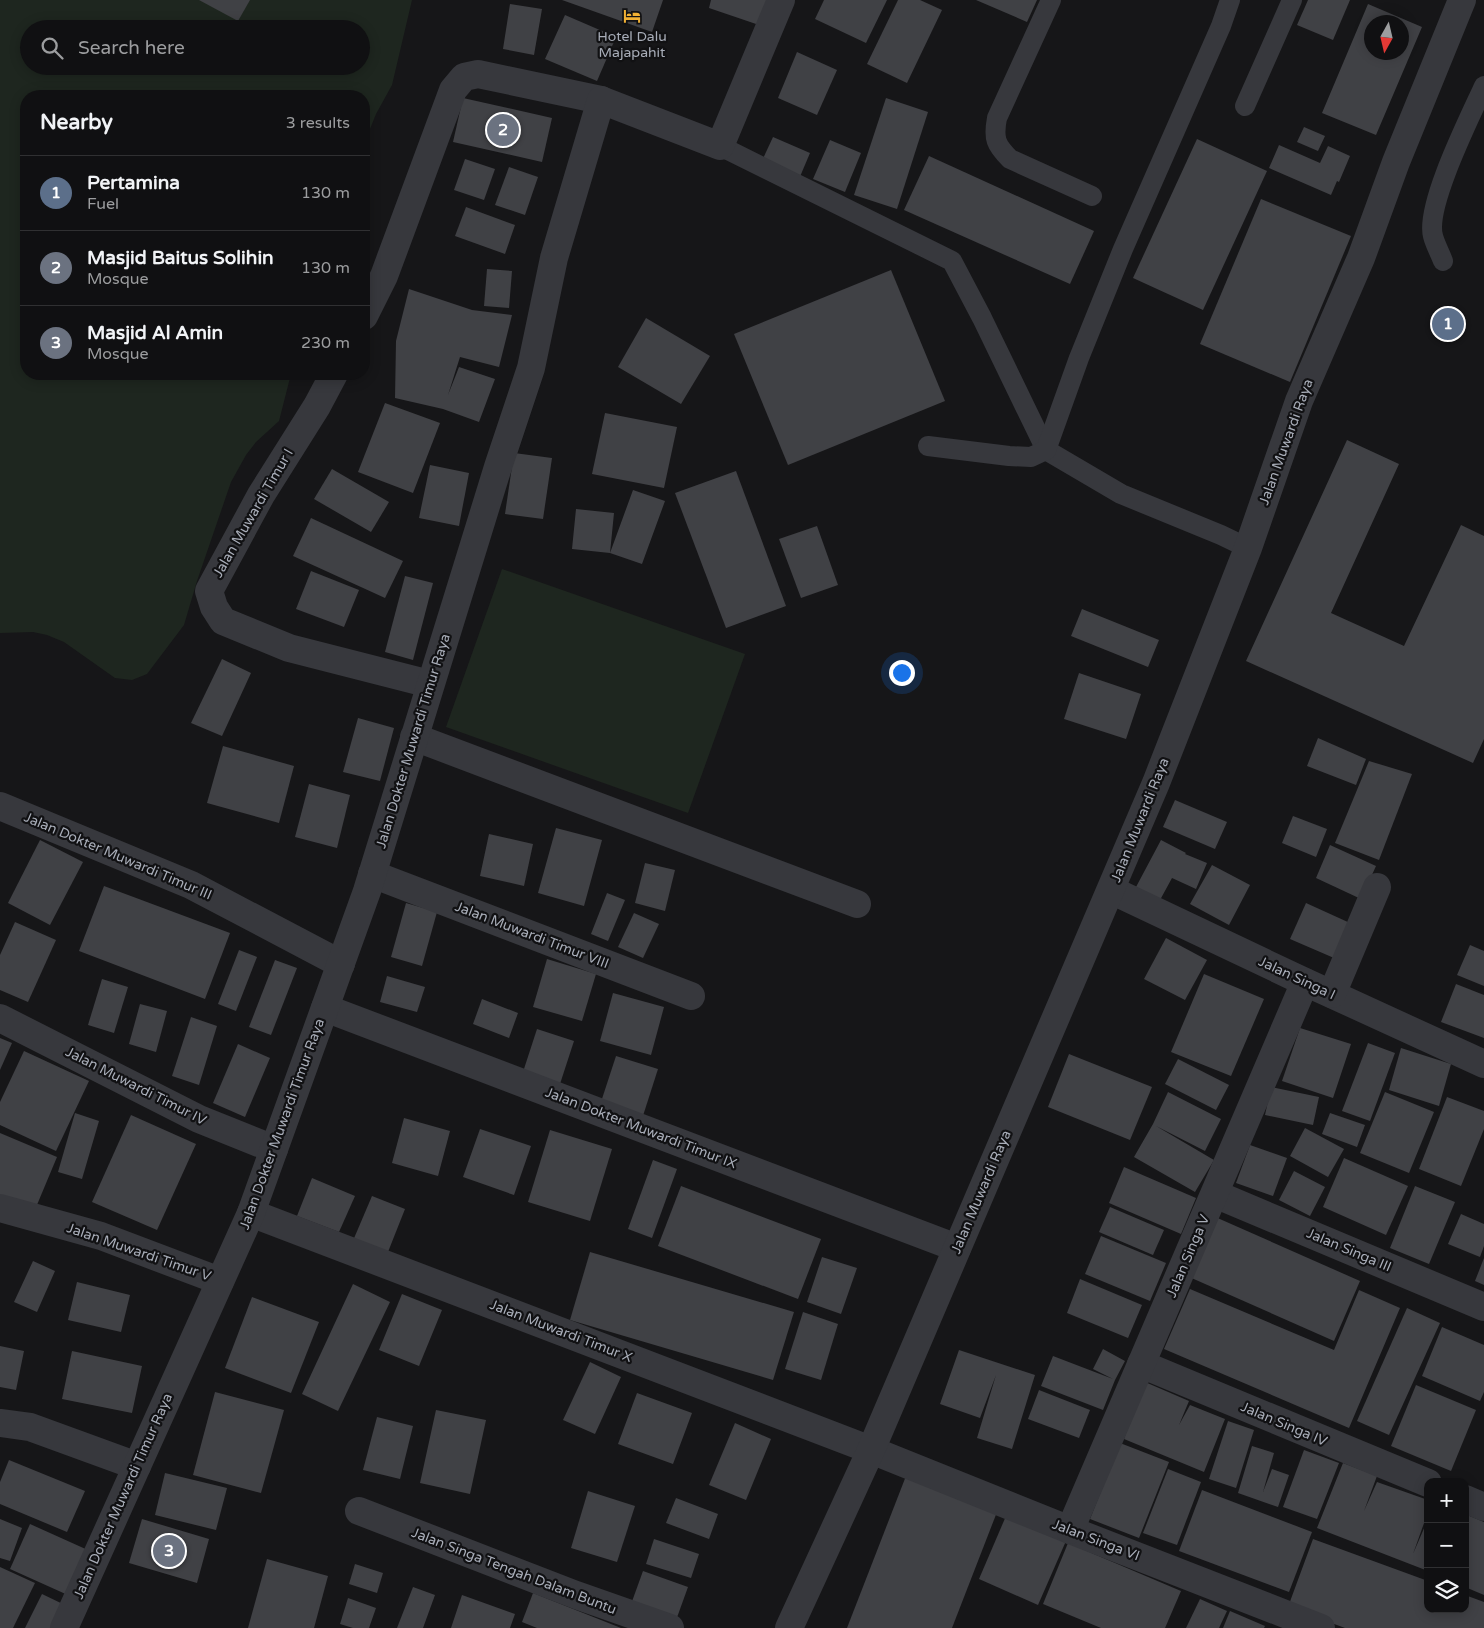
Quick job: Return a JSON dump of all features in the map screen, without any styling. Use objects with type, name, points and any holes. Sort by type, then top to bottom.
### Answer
[{"type":"street","points":[[370,304],[384,276],[453,90],[464,77],[478,74],[601,100],[720,146],[780,0]]},
{"type":"street","name":"Jalan Muwardi Raya","points":[[789,1628],[871,1450],[1159,774],[1248,548],[1299,401],[1361,258],[1396,162],[1462,0]]},
{"type":"street","name":"Jalan Dokter Muwardi Timur Raya","points":[[64,1628],[252,1213],[341,964],[372,874],[498,467],[531,368],[554,258],[601,100]]},
{"type":"street","name":"Jalan Muwardi Timur I","points":[[331,380],[317,406],[261,495],[209,591],[214,607],[223,620],[289,648],[430,684]]},
{"type":"street","points":[[414,737],[857,904]]},
{"type":"street","name":"Jalan Dokter Muwardi Timur III","points":[[0,806],[191,885],[341,964]]},
{"type":"street","name":"Jalan Muwardi Timur VIII","points":[[372,874],[692,996]]},
{"type":"street","points":[[1332,994],[1376,887]]},
{"type":"street","name":"Jalan Singa I","points":[[1111,890],[1484,1064]]},
{"type":"street","name":"Jalan Singa V","points":[[1070,1530],[1306,982]]},
{"type":"street","name":"Jalan Dokter Muwardi Timur IX","points":[[325,1008],[957,1248]]},
{"type":"street","name":"Jalan Muwardi Timur IV","points":[[0,1018],[199,1119],[274,1149]]},
{"type":"street","name":"Jalan Singa III","points":[[1215,1194],[1484,1307]]},
{"type":"street","name":"Jalan Muwardi Timur V","points":[[0,1208],[101,1236],[220,1281]]},
{"type":"street","name":"Jalan Muwardi Timur X","points":[[252,1213],[871,1450]]},
{"type":"street","name":"Jalan Singa IV","points":[[1141,1364],[1424,1481]]},
{"type":"street","points":[[0,1423],[30,1427],[137,1466]]},
{"type":"street","name":"Jalan Singa VI","points":[[871,1450],[1322,1628]]},
{"type":"street","points":[[1469,1501],[1484,1507]]},
{"type":"street","name":"Jalan Singa Tengah Dalam Buntu","points":[[359,1512],[566,1592],[670,1628]]},
{"type":"lane","points":[[1051,0],[997,118],[996,141],[1001,150],[1010,159],[1092,196]]},
{"type":"lane","points":[[928,446],[1031,457],[1046,450],[1079,358],[1123,249],[1221,26],[1230,0]]},
{"type":"lane","points":[[1245,106],[1292,0]]},
{"type":"lane","points":[[1443,261],[1432,234],[1434,208],[1454,153],[1484,86]]},
{"type":"lane","points":[[720,146],[952,261],[1046,450],[1121,494],[1248,548]]},
{"type":"shaded area","points":[[0,0],[412,0],[392,85],[370,129],[370,90],[20,90],[20,380],[289,380],[279,421],[256,442],[246,455],[231,482],[184,625],[147,674],[132,680],[115,678],[64,642],[33,632],[0,633]]},
{"type":"shaded area","points":[[502,569],[745,654],[688,813],[446,727]]},
{"type":"building","points":[[199,0],[250,0],[239,20]]},
{"type":"building","name":"Hotel Dalu Majapahit","points":[[562,0],[663,0],[652,32]]},
{"type":"building","points":[[711,0],[768,0],[759,25],[709,8]]},
{"type":"building","points":[[824,0],[887,0],[866,43],[815,19]]},
{"type":"building","points":[[898,0],[920,0],[942,10],[907,83],[867,64]]},
{"type":"building","points":[[976,0],[1037,0],[1027,22]]},
{"type":"building","points":[[1308,0],[1350,0],[1333,40],[1297,25]]},
{"type":"building","points":[[510,4],[542,9],[534,55],[503,49]]},
{"type":"building","points":[[1368,4],[1394,15],[1364,15],[1364,60],[1408,60],[1376,135],[1322,113]]},
{"type":"building","points":[[565,15],[616,37],[597,81],[545,59]]},
{"type":"building","points":[[1409,21],[1422,27],[1409,58]]},
{"type":"building","points":[[797,52],[837,70],[817,115],[778,98]]},
{"type":"building","points":[[463,98],[552,118],[542,162],[453,142]]},
{"type":"building","points":[[886,98],[928,112],[897,209],[854,195]]},
{"type":"building","points":[[1304,127],[1325,136],[1318,151],[1297,142]]},
{"type":"building","points":[[773,137],[810,153],[799,179],[761,163]]},
{"type":"building","points":[[1197,139],[1267,171],[1203,310],[1133,278]]},
{"type":"building","points":[[830,140],[861,153],[845,192],[813,179]]},
{"type":"building","points":[[1279,145],[1320,163],[1328,146],[1350,156],[1331,195],[1269,168]]},
{"type":"building","points":[[929,156],[1094,231],[1070,284],[904,210]]},
{"type":"building","points":[[465,159],[495,169],[484,200],[454,190]]},
{"type":"building","points":[[509,167],[538,177],[525,215],[495,205]]},
{"type":"building","points":[[1261,199],[1351,236],[1290,382],[1200,344]]},
{"type":"building","points":[[466,207],[515,225],[505,254],[455,236]]},
{"type":"building","points":[[487,269],[512,271],[509,308],[484,306]]},
{"type":"building","points":[[891,270],[945,401],[788,465],[734,334]]},
{"type":"building","points":[[409,289],[472,310],[512,315],[499,367],[460,357],[448,395],[459,367],[495,379],[479,422],[443,409],[395,398],[396,341]]},
{"type":"building","points":[[646,318],[710,356],[681,404],[618,367]]},
{"type":"building","points":[[385,403],[440,423],[413,493],[358,472]]},
{"type":"building","points":[[605,413],[677,427],[664,488],[592,474]]},
{"type":"building","points":[[1347,440],[1399,464],[1331,613],[1404,646],[1461,525],[1484,536],[1484,739],[1473,763],[1246,661]]},
{"type":"building","points":[[514,453],[552,458],[543,519],[505,514]]},
{"type":"building","points":[[430,465],[469,473],[459,526],[419,518]]},
{"type":"building","points":[[332,469],[389,502],[371,532],[314,499]]},
{"type":"building","points":[[736,471],[786,606],[726,628],[675,493]]},
{"type":"building","points":[[633,490],[665,501],[642,564],[610,553]]},
{"type":"building","points":[[576,509],[614,513],[610,553],[572,549]]},
{"type":"building","points":[[311,518],[403,561],[385,598],[293,556]]},
{"type":"building","points":[[817,526],[838,585],[801,598],[779,539]]},
{"type":"building","points":[[311,571],[359,590],[344,627],[296,609]]},
{"type":"building","points":[[405,576],[433,583],[413,660],[385,652]]},
{"type":"building","points":[[1082,609],[1159,640],[1148,667],[1071,636]]},
{"type":"building","points":[[222,659],[251,673],[222,736],[191,723]]},
{"type":"building","points":[[1079,673],[1141,694],[1126,739],[1064,719]]},
{"type":"building","points":[[358,718],[394,728],[380,781],[343,772]]},
{"type":"building","points":[[1318,738],[1366,759],[1356,785],[1307,766]]},
{"type":"building","points":[[223,746],[294,766],[279,823],[207,803]]},
{"type":"building","points":[[1369,761],[1412,774],[1379,860],[1335,843]]},
{"type":"building","points":[[309,784],[350,795],[337,848],[295,837]]},
{"type":"building","points":[[1175,800],[1227,822],[1215,849],[1163,827]]},
{"type":"building","points":[[1293,816],[1327,829],[1316,857],[1282,843]]},
{"type":"building","points":[[556,828],[602,840],[584,906],[538,893]]},
{"type":"building","points":[[489,834],[533,844],[524,886],[480,876]]},
{"type":"building","points":[[40,840],[83,862],[50,925],[8,903]]},
{"type":"building","points":[[1161,840],[1185,854],[1207,863],[1196,889],[1172,878],[1160,900],[1136,887]]},
{"type":"building","points":[[1330,845],[1376,866],[1361,899],[1316,878]]},
{"type":"building","points":[[645,863],[675,870],[665,911],[635,903]]},
{"type":"building","points":[[1212,865],[1250,885],[1229,925],[1190,904]]},
{"type":"building","points":[[104,886],[230,933],[205,999],[79,951]]},
{"type":"building","points":[[607,893],[625,900],[608,941],[591,934]]},
{"type":"building","points":[[406,903],[437,912],[422,966],[391,957]]},
{"type":"building","points":[[1306,903],[1350,923],[1334,958],[1290,939]]},
{"type":"building","points":[[634,913],[659,924],[643,958],[618,947]]},
{"type":"building","points":[[15,922],[56,940],[28,1002],[0,990],[0,955]]},
{"type":"building","points":[[1166,938],[1207,960],[1185,1000],[1144,979]]},
{"type":"building","points":[[1470,945],[1484,951],[1484,986],[1457,975]]},
{"type":"building","points":[[239,950],[257,957],[236,1011],[218,1004]]},
{"type":"building","points":[[547,959],[596,974],[582,1021],[533,1007]]},
{"type":"building","points":[[275,960],[297,968],[271,1035],[249,1027]]},
{"type":"building","points":[[1204,974],[1264,999],[1231,1076],[1171,1052]]},
{"type":"building","points":[[387,976],[425,987],[417,1012],[380,1002]]},
{"type":"building","points":[[102,979],[128,987],[114,1033],[88,1025]]},
{"type":"building","points":[[1456,984],[1484,995],[1484,1038],[1441,1022]]},
{"type":"building","points":[[613,993],[664,1007],[651,1055],[600,1041]]},
{"type":"building","points":[[482,999],[518,1013],[509,1038],[473,1024]]},
{"type":"building","points":[[140,1004],[167,1011],[156,1052],[129,1044]]},
{"type":"building","points":[[191,1017],[217,1026],[199,1085],[172,1076]]},
{"type":"building","points":[[1300,1028],[1351,1044],[1333,1098],[1282,1081]]},
{"type":"building","points":[[537,1029],[574,1041],[559,1087],[522,1075]]},
{"type":"building","points":[[0,1038],[12,1043],[0,1070]]},
{"type":"building","points":[[1368,1043],[1395,1053],[1370,1121],[1342,1111]]},
{"type":"building","points":[[238,1044],[270,1058],[245,1117],[213,1103]]},
{"type":"building","points":[[1401,1048],[1451,1064],[1439,1106],[1389,1090]]},
{"type":"building","points":[[24,1051],[89,1081],[56,1151],[0,1125],[0,1102]]},
{"type":"building","points":[[1069,1054],[1152,1087],[1130,1140],[1048,1107]]},
{"type":"building","points":[[616,1056],[658,1069],[641,1122],[599,1108]]},
{"type":"building","points":[[1178,1059],[1229,1085],[1216,1110],[1165,1084]]},
{"type":"building","points":[[1271,1087],[1319,1097],[1313,1125],[1265,1115]]},
{"type":"building","points":[[1168,1092],[1221,1119],[1205,1151],[1156,1126],[1214,1160],[1195,1192],[1134,1157],[1153,1124]]},
{"type":"building","points":[[1385,1092],[1434,1112],[1409,1173],[1360,1153]]},
{"type":"building","points":[[1447,1097],[1484,1111],[1484,1129],[1461,1186],[1419,1169]]},
{"type":"building","points":[[75,1113],[99,1121],[82,1179],[58,1172]]},
{"type":"building","points":[[1330,1113],[1365,1125],[1357,1147],[1322,1134]]},
{"type":"building","points":[[131,1115],[196,1144],[157,1230],[92,1202]]},
{"type":"building","points":[[404,1118],[450,1131],[438,1176],[392,1163]]},
{"type":"building","points":[[1305,1128],[1344,1149],[1328,1177],[1290,1156]]},
{"type":"building","points":[[480,1129],[531,1146],[514,1195],[463,1177]]},
{"type":"building","points":[[550,1130],[612,1149],[590,1221],[528,1202]]},
{"type":"building","points":[[0,1133],[57,1157],[34,1212],[0,1198]]},
{"type":"building","points":[[1250,1145],[1287,1158],[1273,1196],[1236,1183]]},
{"type":"building","points":[[1344,1158],[1408,1186],[1386,1235],[1323,1207]]},
{"type":"building","points":[[653,1160],[677,1169],[652,1238],[628,1229]]},
{"type":"building","points":[[1124,1167],[1196,1198],[1181,1234],[1109,1203]]},
{"type":"building","points":[[1294,1171],[1325,1187],[1310,1216],[1279,1200]]},
{"type":"building","points":[[312,1178],[355,1196],[339,1232],[297,1216]]},
{"type":"building","points":[[681,1186],[821,1239],[798,1299],[658,1246]]},
{"type":"building","points":[[1415,1186],[1455,1202],[1429,1264],[1390,1248]]},
{"type":"building","points":[[372,1196],[405,1209],[386,1257],[352,1243]]},
{"type":"building","points":[[1110,1207],[1164,1230],[1153,1255],[1099,1232]]},
{"type":"building","points":[[1461,1214],[1484,1224],[1484,1246],[1480,1257],[1448,1244]]},
{"type":"building","points":[[1213,1216],[1360,1281],[1334,1341],[1187,1276]]},
{"type":"building","points":[[1101,1236],[1166,1263],[1150,1301],[1085,1274]]},
{"type":"building","points":[[590,1252],[794,1312],[773,1380],[570,1320]]},
{"type":"building","points":[[822,1257],[857,1268],[841,1314],[807,1302]]},
{"type":"building","points":[[1484,1258],[1484,1285],[1475,1281]]},
{"type":"building","points":[[33,1261],[55,1271],[37,1312],[14,1302]]},
{"type":"building","points":[[1080,1279],[1142,1305],[1128,1338],[1067,1313]]},
{"type":"building","points":[[77,1282],[130,1295],[121,1332],[68,1320]]},
{"type":"building","points":[[353,1284],[390,1302],[338,1411],[302,1394]]},
{"type":"building","points":[[1190,1289],[1334,1350],[1359,1290],[1400,1308],[1349,1428],[1164,1349]]},
{"type":"building","points":[[402,1294],[442,1310],[419,1366],[379,1350]]},
{"type":"building","points":[[252,1297],[319,1322],[291,1393],[225,1368]]},
{"type":"building","points":[[1407,1308],[1440,1323],[1389,1435],[1357,1421]]},
{"type":"building","points":[[803,1312],[838,1324],[821,1380],[785,1369]]},
{"type":"building","points":[[1442,1327],[1484,1345],[1484,1392],[1480,1401],[1422,1376]]},
{"type":"building","points":[[0,1346],[24,1351],[16,1390],[0,1387]]},
{"type":"building","points":[[1103,1349],[1125,1361],[1103,1410],[1041,1386],[1053,1356],[1113,1379],[1093,1369]]},
{"type":"building","points":[[959,1350],[1035,1375],[1012,1449],[977,1438],[996,1375],[980,1418],[940,1404]]},
{"type":"building","points":[[72,1351],[142,1366],[132,1413],[62,1399]]},
{"type":"building","points":[[590,1362],[621,1377],[595,1434],[563,1420]]},
{"type":"building","points":[[1145,1382],[1189,1401],[1179,1425],[1190,1405],[1225,1419],[1204,1472],[1124,1439]]},
{"type":"building","points":[[1416,1385],[1476,1410],[1451,1471],[1391,1446]]},
{"type":"building","points":[[1039,1390],[1090,1410],[1079,1438],[1028,1419]]},
{"type":"building","points":[[215,1392],[284,1410],[261,1493],[193,1475]]},
{"type":"building","points":[[637,1393],[692,1413],[673,1464],[618,1444]]},
{"type":"building","points":[[436,1410],[486,1420],[470,1494],[420,1483]]},
{"type":"building","points":[[377,1417],[413,1426],[400,1479],[363,1470]]},
{"type":"building","points":[[1228,1421],[1254,1430],[1236,1488],[1209,1479]]},
{"type":"building","points":[[735,1423],[771,1439],[746,1500],[709,1485]]},
{"type":"building","points":[[1120,1443],[1169,1462],[1139,1538],[1090,1519]]},
{"type":"building","points":[[1252,1446],[1274,1453],[1263,1492],[1272,1469],[1289,1475],[1278,1507],[1238,1493]]},
{"type":"building","points":[[1304,1450],[1339,1463],[1317,1519],[1283,1507]]},
{"type":"building","points":[[9,1460],[85,1491],[67,1532],[0,1504],[0,1482]]},
{"type":"building","points":[[1343,1463],[1377,1476],[1364,1511],[1377,1482],[1424,1499],[1424,1523],[1413,1554],[1424,1528],[1424,1569],[1317,1528]]},
{"type":"building","points":[[1168,1469],[1201,1482],[1177,1545],[1143,1533]]},
{"type":"building","points":[[165,1473],[227,1488],[216,1530],[155,1515]]},
{"type":"building","points":[[906,1476],[997,1512],[952,1628],[847,1628]]},
{"type":"building","points":[[1202,1490],[1312,1532],[1289,1592],[1179,1551]]},
{"type":"building","points":[[588,1491],[635,1506],[617,1562],[571,1548]]},
{"type":"building","points":[[676,1498],[718,1514],[709,1539],[666,1523]]},
{"type":"building","points":[[1006,1516],[1066,1541],[1038,1605],[979,1579]]},
{"type":"building","points":[[1469,1516],[1484,1522],[1484,1595],[1469,1589]]},
{"type":"building","points":[[0,1519],[22,1528],[10,1561],[0,1558]]},
{"type":"building","points":[[142,1519],[209,1539],[197,1583],[129,1563]]},
{"type":"building","points":[[30,1524],[90,1551],[70,1596],[10,1569]]},
{"type":"building","points":[[654,1539],[699,1554],[691,1578],[646,1564]]},
{"type":"building","points":[[1313,1539],[1424,1580],[1424,1613],[1469,1613],[1469,1596],[1484,1602],[1484,1628],[1345,1628],[1288,1607]]},
{"type":"building","points":[[1068,1543],[1181,1591],[1165,1628],[1101,1628],[1043,1604]]},
{"type":"building","points":[[267,1559],[328,1576],[314,1628],[248,1628]]},
{"type":"building","points":[[355,1564],[383,1573],[377,1593],[349,1584]]},
{"type":"building","points":[[0,1567],[35,1583],[13,1628],[0,1628]]},
{"type":"building","points":[[643,1571],[688,1587],[675,1623],[630,1607]]},
{"type":"building","points":[[413,1587],[435,1595],[423,1628],[397,1628]]},
{"type":"building","points":[[533,1593],[621,1628],[537,1628],[522,1622]]},
{"type":"building","points":[[42,1594],[67,1606],[57,1628],[25,1628]]},
{"type":"building","points":[[462,1595],[515,1614],[510,1628],[451,1628]]},
{"type":"building","points":[[348,1598],[376,1608],[369,1628],[353,1628],[340,1624]]},
{"type":"building","points":[[1200,1599],[1227,1611],[1219,1628],[1186,1628]]},
{"type":"building","points":[[1230,1611],[1265,1626],[1264,1628],[1223,1628]]},
{"type":"place","name":"Hotel Dalu Majapahit","points":[[632,16]]},
{"type":"place","name":"Masjid Baitus Solihin","points":[[503,130]]},
{"type":"place","name":"Pertamina","points":[[1448,324]]},
{"type":"place","name":"Masjid Al Amin","points":[[169,1551]]}]
